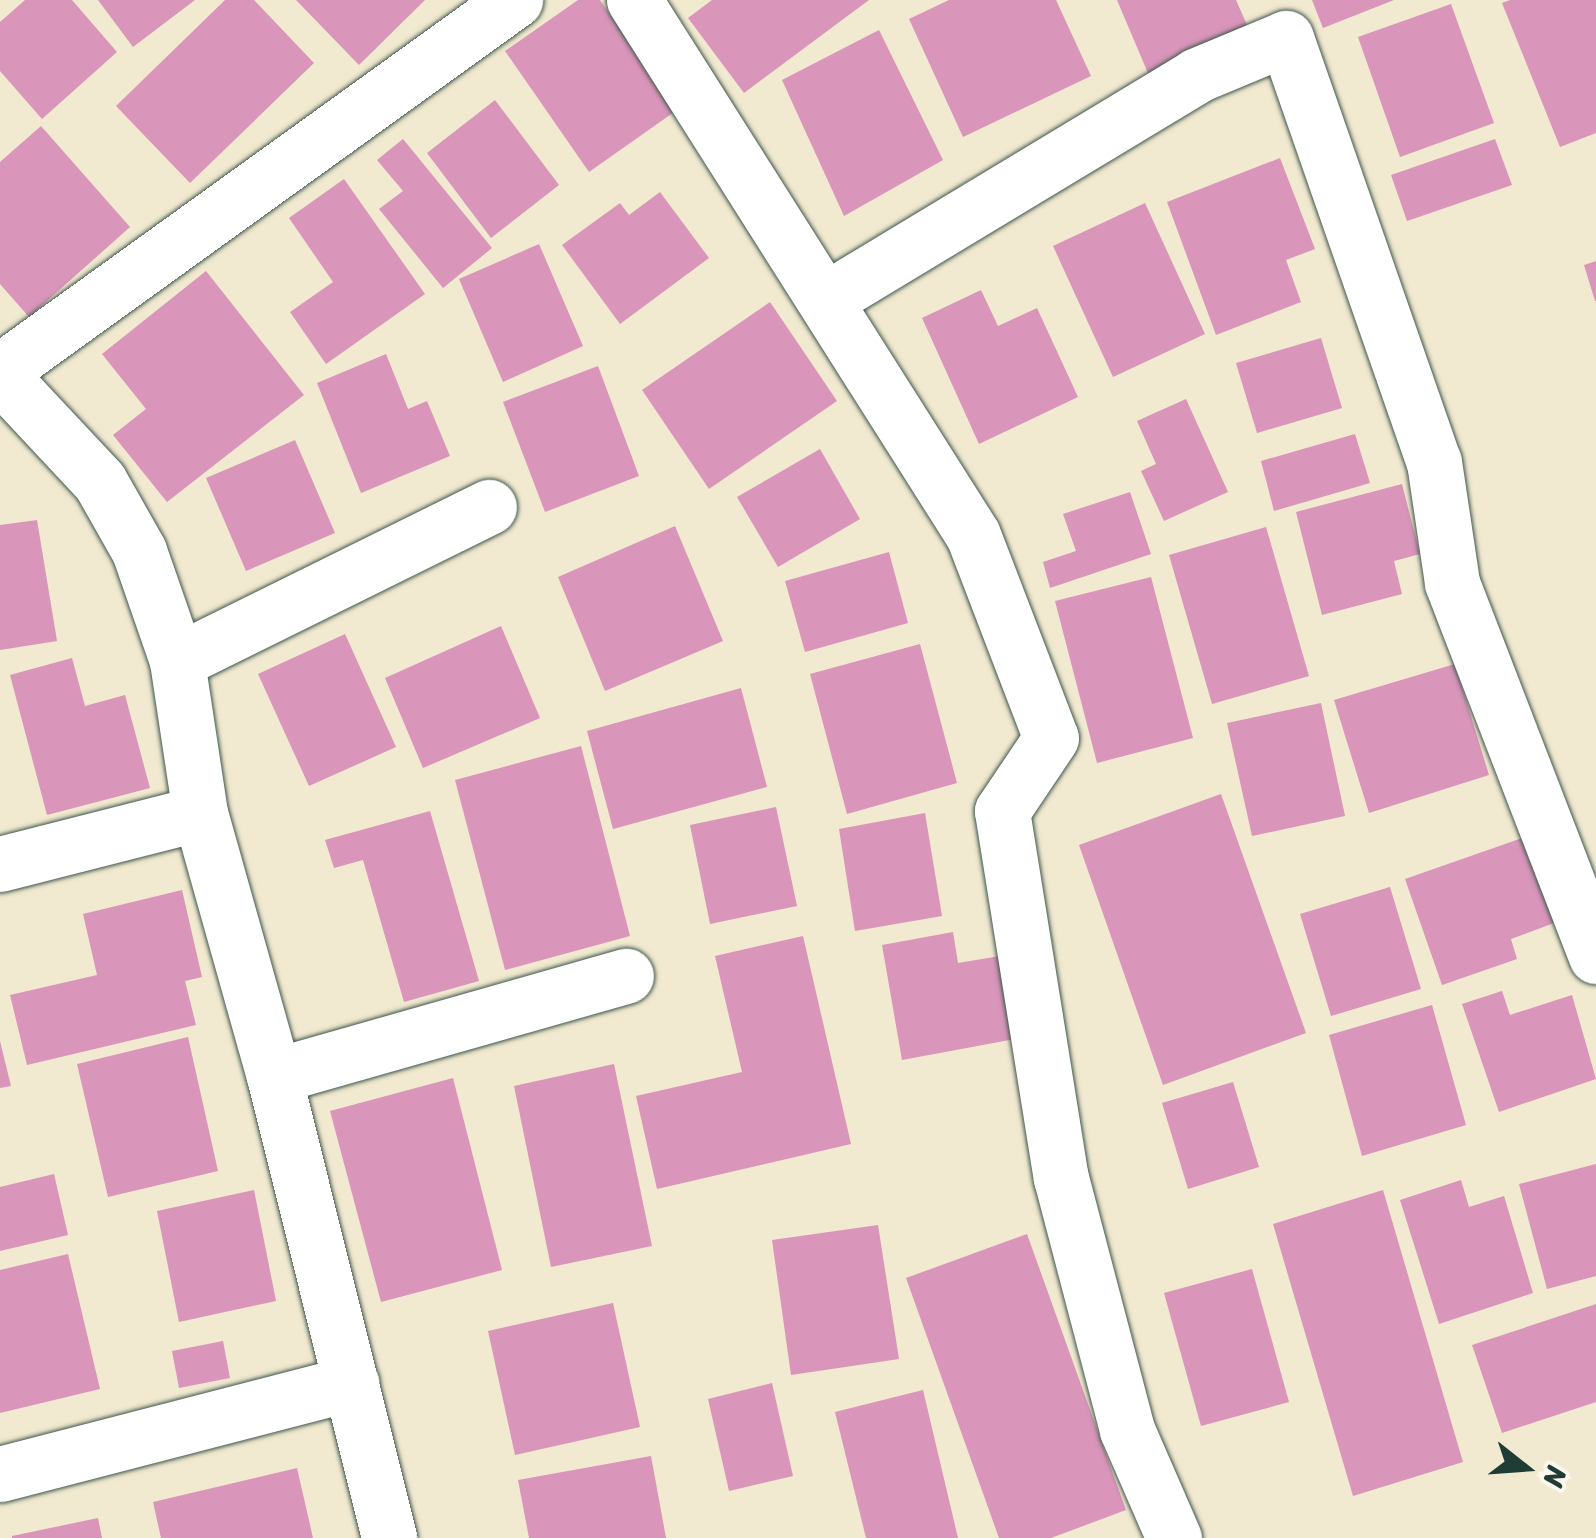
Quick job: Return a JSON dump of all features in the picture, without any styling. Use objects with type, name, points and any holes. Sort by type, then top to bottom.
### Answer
[{"type":"street","points":[[390,1538],[274,1076],[200,813],[177,661],[139,551],[100,482],[0,373],[515,0]]},
{"type":"street","points":[[634,0],[828,298],[974,535],[1051,738],[1002,811],[1062,1178],[1126,1430],[1174,1538]]},
{"type":"street","points":[[828,298],[1197,75],[1286,38],[1434,462],[1452,582],[1596,956]]},
{"type":"street","points":[[177,661],[489,507]]},
{"type":"street","points":[[0,864],[200,813]]},
{"type":"street","points":[[274,1076],[626,976]]},
{"type":"street","points":[[0,1474],[351,1382]]},
{"type":"building","points":[[25,0],[72,0],[117,52],[42,119],[0,71],[0,22]]},
{"type":"building","points":[[98,0],[195,0],[133,47]]},
{"type":"building","points":[[225,0],[254,0],[314,63],[190,183],[116,106]]},
{"type":"building","points":[[296,0],[425,0],[359,65]]},
{"type":"building","points":[[578,0],[600,0],[677,110],[589,172],[505,51]]},
{"type":"building","points":[[712,0],[869,0],[744,93],[688,18]]},
{"type":"building","points":[[949,0],[1056,0],[1091,76],[963,137],[909,19]]},
{"type":"building","points":[[1117,0],[1236,0],[1251,34],[1150,78]]},
{"type":"building","points":[[1312,0],[1394,0],[1323,28]]},
{"type":"building","points":[[1596,0],[1596,133],[1560,147],[1502,3]]},
{"type":"building","points":[[1451,4],[1494,123],[1400,157],[1358,37]]},
{"type":"building","points":[[879,30],[943,160],[844,216],[782,80]]},
{"type":"building","points":[[495,100],[559,185],[491,238],[427,153]]},
{"type":"building","points":[[41,126],[130,227],[29,317],[0,284],[0,162]]},
{"type":"building","points":[[403,139],[492,248],[443,288],[379,209],[403,191],[377,160]]},
{"type":"building","points":[[1495,139],[1512,185],[1407,221],[1391,175]]},
{"type":"building","points":[[1280,158],[1315,249],[1286,260],[1301,302],[1216,335],[1167,202]]},
{"type":"building","points":[[344,179],[425,294],[326,364],[290,312],[333,282],[289,218]]},
{"type":"building","points":[[660,192],[709,258],[620,324],[562,245],[620,203],[629,215]]},
{"type":"building","points":[[1145,203],[1205,334],[1113,377],[1053,246]]},
{"type":"building","points":[[539,244],[583,346],[503,382],[459,279]]},
{"type":"building","points":[[1596,261],[1596,301],[1595,301],[1584,265]]},
{"type":"building","points":[[206,271],[304,395],[167,502],[113,435],[146,409],[102,354]]},
{"type":"building","points":[[981,290],[998,326],[1037,308],[1078,397],[979,444],[922,318]]},
{"type":"building","points":[[770,302],[837,401],[709,489],[642,390]]},
{"type":"building","points":[[1321,338],[1342,408],[1257,433],[1236,363]]},
{"type":"building","points":[[386,354],[408,409],[427,401],[450,456],[361,493],[317,383]]},
{"type":"building","points":[[598,366],[639,476],[545,512],[503,402]]},
{"type":"building","points":[[1186,399],[1228,492],[1164,521],[1141,471],[1156,464],[1137,421]]},
{"type":"building","points":[[1355,434],[1370,483],[1274,511],[1261,461]]},
{"type":"building","points":[[295,440],[335,533],[246,571],[206,478]]},
{"type":"building","points":[[820,449],[860,519],[778,567],[737,497]]},
{"type":"building","points":[[1402,484],[1420,554],[1394,561],[1402,594],[1322,615],[1296,512]]},
{"type":"building","points":[[1130,492],[1151,554],[1050,588],[1043,562],[1076,551],[1063,514]]},
{"type":"building","points":[[37,520],[57,641],[0,650],[0,525]]},
{"type":"building","points":[[675,526],[723,641],[605,691],[558,577]]},
{"type":"building","points":[[1266,527],[1309,676],[1212,704],[1169,555]]},
{"type":"building","points":[[889,552],[908,623],[805,652],[785,581]]},
{"type":"building","points":[[1151,577],[1193,738],[1097,763],[1055,601]]},
{"type":"building","points":[[501,626],[540,718],[423,768],[385,678]]},
{"type":"building","points":[[345,634],[396,747],[309,786],[258,674]]},
{"type":"building","points":[[920,644],[957,783],[847,814],[810,674]]},
{"type":"building","points":[[72,658],[85,706],[125,695],[150,788],[47,815],[10,675]]},
{"type":"building","points":[[1455,664],[1489,775],[1369,813],[1334,700]]},
{"type":"building","points":[[741,688],[767,787],[613,829],[587,731]]},
{"type":"building","points":[[1321,703],[1345,816],[1252,836],[1227,723]]},
{"type":"building","points":[[581,746],[630,936],[505,970],[455,780]]},
{"type":"building","points":[[1221,794],[1306,1033],[1163,1085],[1079,845]]},
{"type":"building","points":[[776,807],[797,906],[710,924],[690,825]]},
{"type":"building","points":[[430,811],[479,981],[404,1002],[363,860],[334,868],[325,840]]},
{"type":"building","points":[[925,813],[942,916],[855,931],[839,829]]},
{"type":"building","points":[[1525,837],[1554,923],[1511,939],[1517,959],[1442,985],[1405,879]]},
{"type":"building","points":[[1390,887],[1421,989],[1331,1016],[1300,914]]},
{"type":"building","points":[[182,890],[202,977],[185,981],[196,1025],[27,1065],[10,995],[97,975],[83,914]]},
{"type":"building","points":[[953,932],[958,963],[1000,956],[1015,1039],[902,1060],[882,945]]},
{"type":"building","points":[[803,936],[851,1144],[657,1189],[636,1096],[742,1072],[715,956]]},
{"type":"building","points":[[1502,991],[1510,1015],[1572,995],[1596,1079],[1499,1112],[1462,1004]]},
{"type":"building","points":[[1432,1005],[1466,1125],[1362,1156],[1329,1035]]},
{"type":"building","points":[[188,1037],[218,1171],[108,1197],[77,1064]]},
{"type":"building","points":[[0,1041],[11,1086],[0,1088]]},
{"type":"building","points":[[614,1064],[652,1246],[551,1267],[514,1086]]},
{"type":"building","points":[[453,1078],[502,1270],[381,1302],[330,1111]]},
{"type":"building","points":[[1233,1082],[1259,1167],[1188,1189],[1162,1103]]},
{"type":"building","points":[[1596,1164],[1596,1276],[1547,1289],[1519,1184]]},
{"type":"building","points":[[54,1174],[68,1235],[0,1251],[0,1187]]},
{"type":"building","points":[[1461,1180],[1469,1207],[1504,1196],[1533,1293],[1439,1324],[1400,1200]]},
{"type":"building","points":[[254,1190],[276,1301],[179,1322],[157,1211]]},
{"type":"building","points":[[1383,1190],[1463,1462],[1353,1496],[1273,1224]]},
{"type":"building","points":[[878,1225],[899,1359],[791,1375],[772,1240]]},
{"type":"building","points":[[1027,1234],[1126,1510],[1051,1538],[999,1538],[906,1278]]},
{"type":"building","points":[[68,1254],[100,1389],[0,1413],[0,1270]]},
{"type":"building","points":[[1252,1269],[1289,1402],[1201,1426],[1164,1293]]},
{"type":"building","points":[[613,1303],[640,1427],[515,1455],[488,1331]]},
{"type":"building","points":[[1596,1304],[1596,1402],[1502,1433],[1472,1345]]},
{"type":"building","points":[[223,1341],[230,1378],[179,1388],[172,1351]]},
{"type":"building","points":[[772,1383],[793,1476],[729,1491],[708,1399]]},
{"type":"building","points":[[923,1390],[958,1538],[866,1538],[835,1412]]},
{"type":"building","points":[[651,1456],[666,1538],[529,1538],[518,1480]]},
{"type":"building","points":[[297,1468],[313,1538],[161,1538],[153,1502]]},
{"type":"building","points":[[98,1518],[102,1538],[12,1538],[12,1536]]}]
